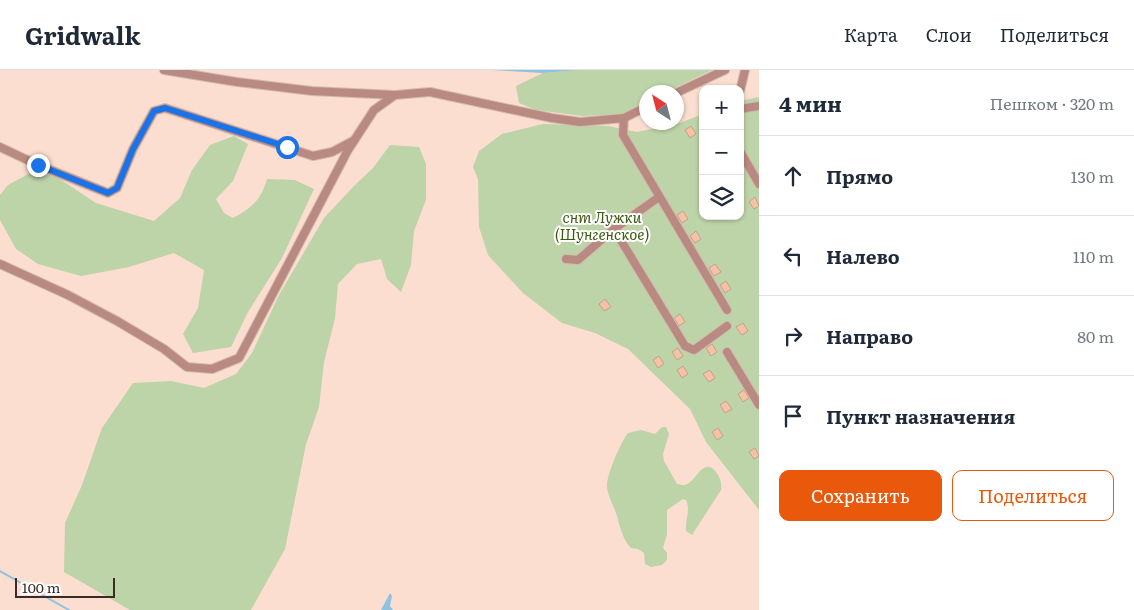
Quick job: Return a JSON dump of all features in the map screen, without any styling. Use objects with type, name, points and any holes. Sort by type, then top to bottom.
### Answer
[{"type":"street","points":[[164,70],[237,82],[312,91],[395,95],[430,92],[552,118],[580,122],[624,118],[639,110]]},
{"type":"street","points":[[684,89],[724,70]]},
{"type":"street","points":[[741,85],[745,70]]},
{"type":"street","points":[[0,264],[68,295],[117,321],[164,349],[188,367],[212,369],[239,358],[355,140],[374,110],[395,95]]},
{"type":"street","points":[[744,108],[759,106]]},
{"type":"street","points":[[0,147],[38,165],[108,193],[117,188],[133,149],[154,111],[165,108],[197,120],[313,156],[332,152],[355,140]]},
{"type":"street","points":[[624,118],[623,135],[727,310]]},
{"type":"street","points":[[744,158],[759,184]]},
{"type":"street","points":[[566,259],[578,260],[614,229],[659,197]]},
{"type":"street","points":[[614,229],[685,346],[694,350],[727,326]]},
{"type":"street","points":[[727,352],[759,406]]},
{"type":"green space","points":[[578,70],[712,70],[681,85],[639,85],[639,106],[623,114],[583,116],[536,110],[519,103],[516,86],[543,73]]},
{"type":"green space","name":"снт Лужки (Шунгенское)","points":[[759,97],[759,510],[706,442],[690,409],[628,349],[595,333],[562,323],[523,293],[488,255],[479,227],[478,179],[473,167],[479,151],[502,134],[543,124],[608,126],[637,132],[647,130],[684,130],[684,121],[699,116],[699,220],[744,220],[744,100]]},
{"type":"green space","points":[[234,136],[248,144],[233,181],[216,199],[224,213],[233,218],[251,207],[262,193],[267,179],[295,180],[314,189],[282,258],[248,312],[231,347],[193,353],[183,334],[198,308],[204,270],[174,253],[129,267],[81,276],[38,264],[16,249],[0,220],[0,195],[8,185],[32,172],[55,176],[96,203],[154,221],[180,198],[192,170],[210,145]]},
{"type":"green space","points":[[390,145],[419,147],[426,164],[426,200],[414,231],[411,265],[401,292],[387,279],[381,259],[357,264],[338,284],[335,318],[324,362],[319,407],[306,444],[285,549],[251,610],[130,610],[64,572],[65,523],[82,485],[102,428],[133,383],[171,381],[204,388],[236,374],[252,353],[279,295],[324,218],[373,168]]},
{"type":"green space","points":[[662,427],[666,427],[669,434],[663,454],[664,461],[677,484],[688,484],[701,470],[708,467],[712,468],[717,474],[721,490],[692,535],[686,531],[688,508],[686,500],[683,499],[667,510],[667,534],[663,548],[667,553],[667,560],[662,565],[651,567],[645,564],[644,553],[628,545],[609,494],[607,482],[614,459],[628,433],[641,430],[655,434]]},
{"type":"water","points":[[491,70],[578,70],[543,73]]},
{"type":"water","points":[[390,593],[392,596],[390,606],[393,610],[381,610]]},
{"type":"building","points":[[691,126],[696,134],[690,138],[685,130]]},
{"type":"building","points":[[755,197],[759,206],[754,209],[749,202]]},
{"type":"building","points":[[683,211],[688,219],[682,223],[677,215]]},
{"type":"building","points":[[696,231],[701,239],[695,243],[690,236]]},
{"type":"building","points":[[715,264],[721,272],[714,276],[709,268]]},
{"type":"building","points":[[726,281],[731,289],[725,293],[720,285]]},
{"type":"building","points":[[605,299],[611,307],[604,311],[599,304]]},
{"type":"building","points":[[680,314],[685,322],[679,326],[674,318]]},
{"type":"building","points":[[743,323],[748,331],[742,335],[736,327]]},
{"type":"building","points":[[712,344],[717,352],[711,356],[706,348]]},
{"type":"building","points":[[678,348],[683,356],[677,360],[672,352]]},
{"type":"building","points":[[659,356],[664,364],[658,368],[653,360]]},
{"type":"building","points":[[683,366],[688,374],[682,378],[677,370]]},
{"type":"building","points":[[710,370],[715,378],[709,382],[703,374]]},
{"type":"building","points":[[744,390],[749,398],[743,402],[738,394]]},
{"type":"building","points":[[726,401],[732,409],[725,413],[720,405]]},
{"type":"building","points":[[718,428],[723,436],[717,440],[712,432]]},
{"type":"building","points":[[755,448],[759,456],[754,459],[749,452]]},
{"type":"waterway","points":[[0,571],[69,610]]},
{"type":"route","points":[[38,165],[108,193],[117,188],[133,149],[154,111],[165,108],[197,120],[287,147]]}]
